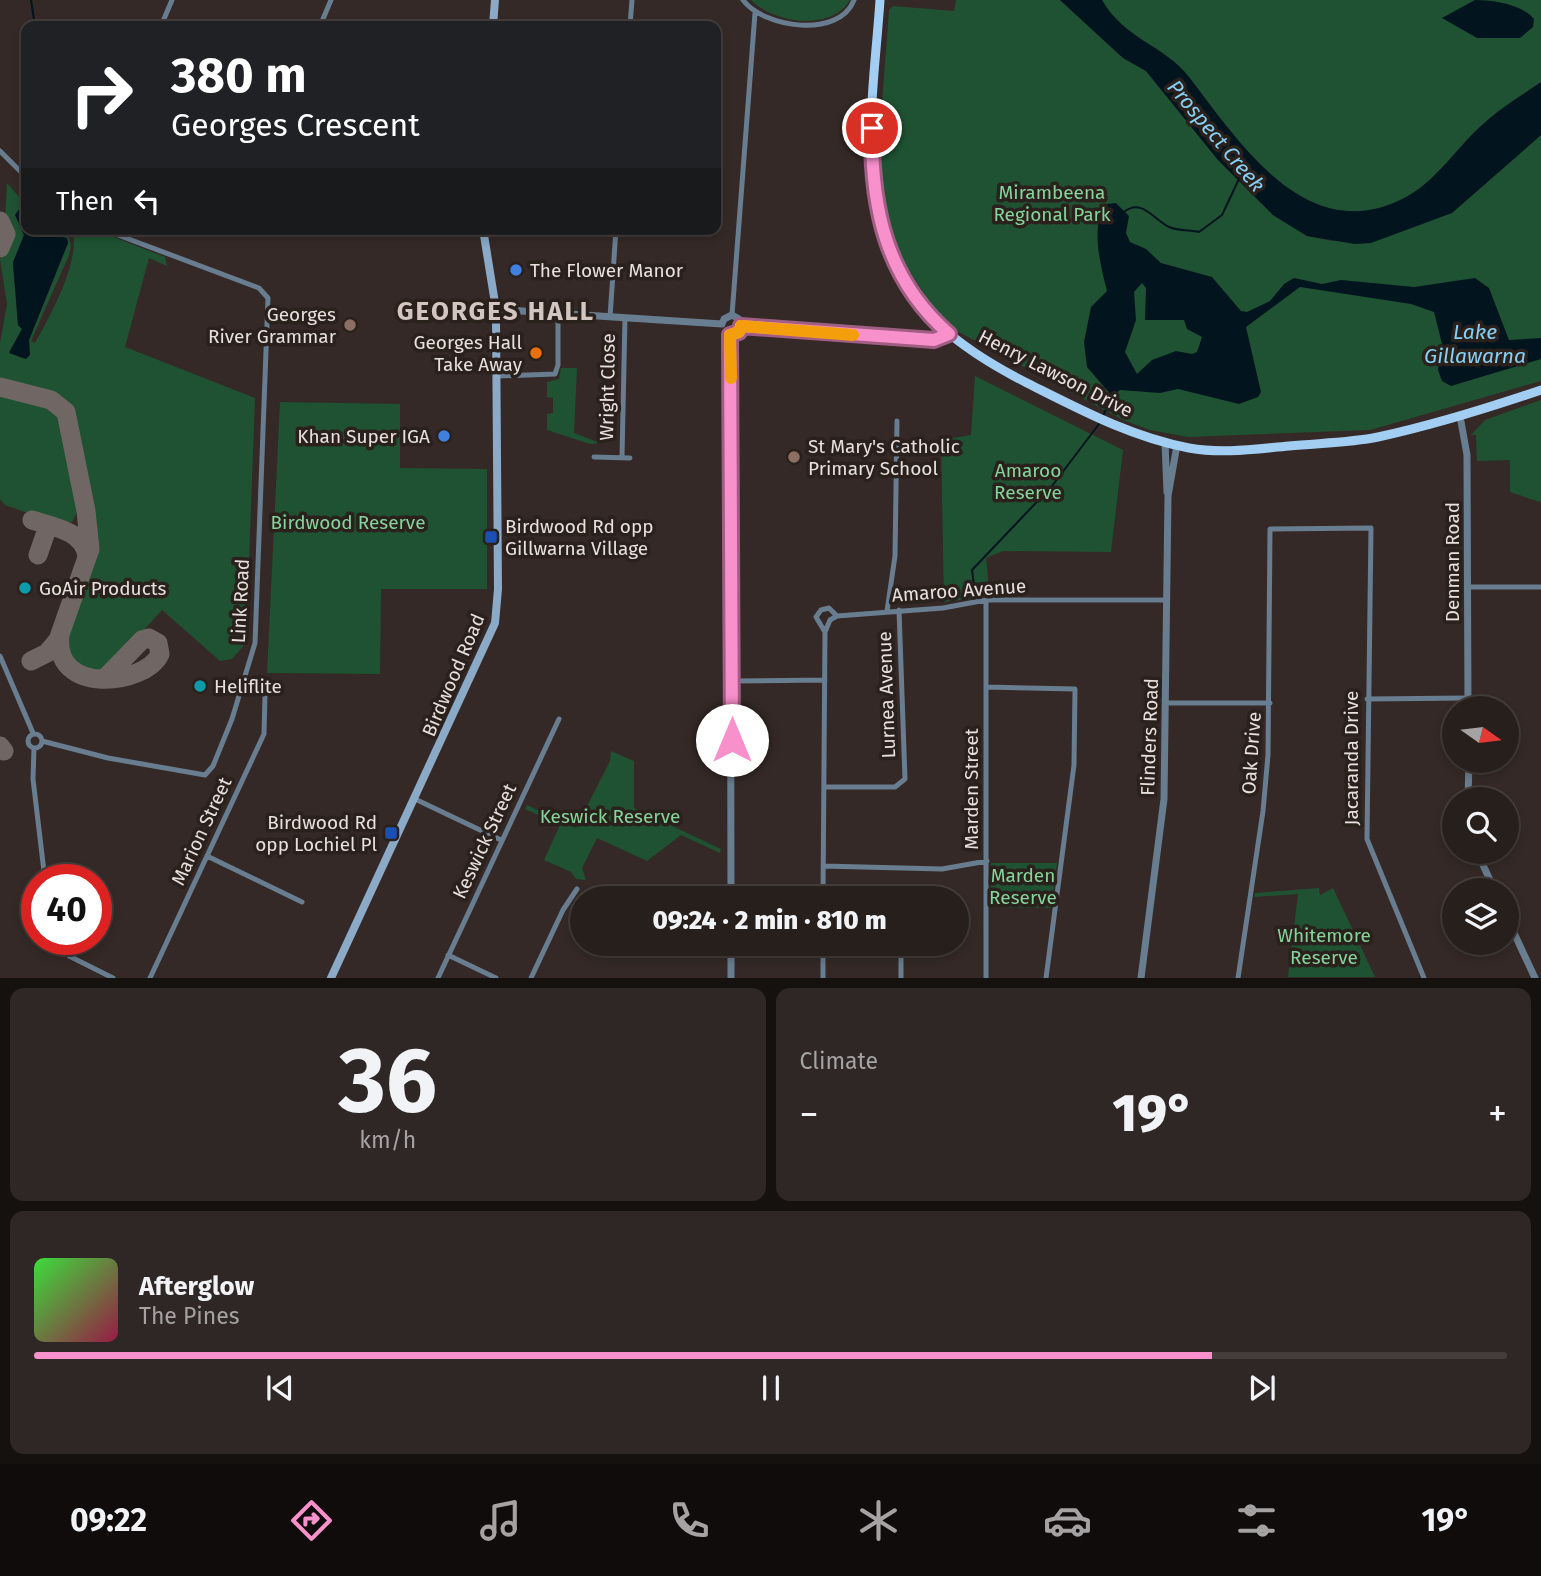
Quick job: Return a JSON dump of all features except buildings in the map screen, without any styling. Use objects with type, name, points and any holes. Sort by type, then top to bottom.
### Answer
[{"type":"main road","points":[[494,21],[495,0]]},
{"type":"main road","name":"Henry Lawson Drive","points":[[880,0],[872,128],[872,173],[877,215],[900,276],[923,307],[949,334],[976,356],[1101,420],[1177,445],[1231,451],[1376,437],[1460,416],[1541,390]]},
{"type":"main road","points":[[484,235],[492,307],[496,319],[505,317],[506,310],[492,307]]},
{"type":"main road","name":"Birdwood Road","points":[[331,978],[488,643],[497,615],[496,319]]},
{"type":"street","points":[[163,21],[172,0]]},
{"type":"street","points":[[322,21],[331,0]]},
{"type":"street","points":[[630,21],[632,0]]},
{"type":"street","points":[[743,0],[755,13],[781,23],[805,25],[840,17],[854,0]]},
{"type":"street","points":[[732,315],[755,13]]},
{"type":"street","points":[[0,151],[21,172]]},
{"type":"street","name":"Link Road","points":[[42,741],[201,775],[213,766],[248,671],[256,629],[269,315],[267,294],[259,288],[118,235]]},
{"type":"street","points":[[610,317],[616,235]]},
{"type":"street","points":[[440,305],[492,307]]},
{"type":"street","points":[[506,310],[722,324]]},
{"type":"street","points":[[498,376],[555,374],[558,365],[558,313]]},
{"type":"street","points":[[730,335],[724,331],[722,324],[724,318],[732,315]]},
{"type":"street","points":[[730,335],[739,332],[741,326],[739,319],[732,315]]},
{"type":"street","name":"Wright Close","points":[[622,457],[625,318]]},
{"type":"street","points":[[741,326],[934,340],[949,334]]},
{"type":"street","points":[[730,335],[731,886]]},
{"type":"street","name":"Denman Road","points":[[1460,416],[1467,455],[1468,696]]},
{"type":"street","points":[[887,611],[895,556],[897,421]]},
{"type":"street","name":"Flinders Road","points":[[1165,442],[1164,472],[1168,496]]},
{"type":"street","name":"Flinders Road","points":[[1140,978],[1164,799],[1168,496],[1177,445]]},
{"type":"street","name":"Wright Close","points":[[594,457],[630,458]]},
{"type":"street","name":"Jacaranda Drive","points":[[1270,529],[1371,528],[1367,839],[1423,978]]},
{"type":"street","name":"Oak Drive","points":[[1238,978],[1264,811],[1270,703],[1270,529]]},
{"type":"street","points":[[1468,587],[1541,587]]},
{"type":"street","name":"Amaroo Avenue","points":[[823,886],[825,632],[816,617],[821,610],[829,608],[837,617],[986,600],[1167,600]]},
{"type":"street","name":"Marden Street","points":[[986,600],[986,978]]},
{"type":"street","name":"Lurnea Avenue","points":[[825,787],[895,787],[905,779],[899,610]]},
{"type":"street","points":[[825,632],[828,623],[837,617]]},
{"type":"street","points":[[0,656],[33,733]]},
{"type":"street","points":[[731,681],[825,680]]},
{"type":"street","points":[[986,687],[1075,689],[1074,765],[1046,978]]},
{"type":"street","name":"Marion Street","points":[[150,978],[264,734],[265,695]]},
{"type":"street","points":[[1367,699],[1442,698]]},
{"type":"street","points":[[1167,703],[1270,703]]},
{"type":"street","name":"Keswick Street","points":[[438,978],[559,719]]},
{"type":"street","points":[[33,733],[40,735],[42,741],[34,748]]},
{"type":"street","points":[[33,733],[28,741],[34,748],[34,793],[43,864]]},
{"type":"street","points":[[415,799],[501,840]]},
{"type":"street","points":[[207,856],[302,902]]},
{"type":"street","points":[[823,866],[942,869],[987,861]]},
{"type":"street","points":[[531,978],[570,900]]},
{"type":"street","points":[[1519,941],[1537,976]]},
{"type":"street","points":[[69,955],[113,978]]},
{"type":"street","points":[[448,955],[496,978]]},
{"type":"street","points":[[731,956],[731,978]]},
{"type":"street","points":[[823,956],[823,978]]},
{"type":"street","points":[[901,956],[901,978]]},
{"type":"green space","points":[[751,0],[850,0],[830,17],[802,21],[773,14]]},
{"type":"green space","name":"Mirambeena Regional Park","points":[[956,0],[1060,0],[1123,58],[1146,71],[1218,160],[1273,215],[1307,236],[1333,241],[1452,213],[1541,135],[1541,381],[1370,430],[1188,437],[1150,430],[1123,420],[955,330],[936,312],[890,241],[878,189],[878,156],[889,10],[893,6],[954,11]]},
{"type":"green space","points":[[1102,0],[1541,0],[1541,82],[1489,119],[1430,179],[1408,196],[1372,209],[1339,210],[1309,200],[1281,183],[1231,132],[1179,66],[1121,24]]},
{"type":"green space","points":[[7,183],[21,199],[21,213],[17,219],[21,235],[24,235],[13,266],[18,325],[22,329],[9,352],[21,358],[30,351],[29,340],[68,243],[61,235],[68,235],[71,245],[69,255],[31,341],[35,343],[69,271],[73,256],[73,235],[108,235],[165,257],[167,266],[149,258],[125,347],[255,398],[246,643],[232,659],[220,661],[162,610],[105,673],[79,671],[69,661],[66,647],[69,629],[90,569],[97,536],[75,417],[70,407],[43,390],[0,381],[0,343],[7,304],[0,259],[11,232],[5,219]]},
{"type":"green space","points":[[561,368],[577,368],[574,433],[600,443],[590,444],[547,430],[547,414],[553,413],[553,398],[547,397],[547,382],[559,379]]},
{"type":"green space","name":"Amaroo Reserve","points":[[975,376],[1123,450],[1111,552],[1003,551],[986,558],[990,596],[944,602],[941,440],[971,435]]},
{"type":"green space","points":[[0,394],[50,406],[61,417],[79,508],[72,522],[59,524],[5,505],[0,499]]},
{"type":"green space","points":[[1541,400],[1540,502],[1510,492],[1510,460],[1477,461],[1476,435],[1471,435],[1485,420]]},
{"type":"green space","name":"Birdwood Reserve","points":[[280,402],[400,404],[400,468],[487,469],[487,589],[381,589],[380,674],[267,673]]},
{"type":"green space","name":"Keswick Reserve","points":[[611,751],[634,761],[634,808],[721,849],[720,853],[681,835],[647,861],[597,838],[582,868],[586,880],[576,879],[571,872],[544,860],[560,825],[525,809],[527,805],[576,828],[610,761]]},
{"type":"green space","name":"Marden Reserve","points":[[991,863],[1057,863],[1051,908],[990,907]]},
{"type":"green space","name":"Whitemore Reserve","points":[[1319,888],[1320,895],[1333,888],[1375,977],[1288,977],[1298,894],[1254,897],[1255,893]]},
{"type":"water","name":"Prospect Creek","points":[[1060,0],[1102,0],[1121,24],[1179,66],[1231,132],[1281,183],[1309,200],[1339,210],[1372,209],[1408,196],[1430,179],[1489,119],[1541,82],[1541,135],[1452,213],[1371,243],[1355,244],[1307,236],[1273,215],[1218,160],[1146,71],[1123,58]]},
{"type":"water","points":[[1475,0],[1515,6],[1534,19],[1533,27],[1520,38],[1477,38],[1442,18]]},
{"type":"water","name":"Lake Gillawarna","points":[[1116,203],[1129,216],[1126,233],[1130,242],[1146,249],[1161,263],[1212,277],[1241,311],[1247,312],[1270,301],[1284,284],[1294,278],[1322,284],[1341,280],[1414,287],[1475,278],[1489,288],[1509,340],[1541,338],[1541,359],[1451,386],[1442,381],[1438,370],[1442,344],[1434,312],[1411,304],[1300,287],[1246,327],[1261,392],[1258,397],[1239,404],[1178,389],[1160,393],[1120,390],[1112,396],[1087,367],[1084,342],[1091,307],[1107,291],[1098,234],[1102,212],[1107,204]],"holes":[[[1142,283],[1146,288],[1145,320],[1184,320],[1187,329],[1202,337],[1197,352],[1192,354],[1176,351],[1152,360],[1137,374],[1125,352],[1136,320],[1134,292]]]},
{"type":"water","points":[[21,206],[21,228],[15,215]]},
{"type":"water","points":[[24,235],[58,235],[67,238],[68,243],[29,340],[30,355],[26,359],[9,353],[22,329],[18,325],[13,262]]},
{"type":"waterway","points":[[31,0],[34,21]]},
{"type":"waterway","points":[[1124,212],[1130,208],[1142,208],[1169,227],[1199,232],[1222,215],[1239,179]]},
{"type":"waterway","points":[[1103,416],[1112,396]]},
{"type":"waterway","points":[[983,594],[974,585],[972,570],[1052,486],[1099,424]]},
{"type":"taxiway","points":[[0,221],[6,234],[0,248]]},
{"type":"taxiway","points":[[0,387],[51,400],[66,412],[86,511],[90,549],[58,640],[47,653],[31,661]]},
{"type":"taxiway","points":[[32,520],[67,531],[81,541],[87,557]]},
{"type":"taxiway","points":[[38,555],[48,526]]},
{"type":"taxiway","points":[[60,634],[61,654],[70,668],[84,676],[102,679],[120,678],[151,665],[160,654],[158,643],[149,638],[142,640],[106,677]]},
{"type":"taxiway","points":[[0,746],[4,751]]},
{"type":"slow traffic","points":[[731,378],[730,335],[739,332],[741,326],[853,335]]},
{"type":"place","name":"The Flower Manor","points":[[516,270]]},
{"type":"place","name":"Georges River Grammar","points":[[350,325]]},
{"type":"place","name":"Georges Hall Take Away","points":[[536,353]]},
{"type":"place","name":"Khan Super IGA","points":[[444,436]]},
{"type":"place","name":"St Mary's Catholic Primary School","points":[[794,457]]},
{"type":"place","name":"Birdwood Rd opp Gillwarna Village","points":[[491,537]]},
{"type":"place","name":"GoAir Products","points":[[25,588]]},
{"type":"place","name":"Heliflite","points":[[200,686]]},
{"type":"place","name":"Birdwood Rd opp Lochiel Pl","points":[[391,833]]},
{"type":"district","name":"GEORGES HALL","points":[[496,311]]},
{"type":"route","points":[[732,740],[730,335],[739,332],[741,326],[934,340],[949,334],[910,292],[888,251],[874,195],[872,128]]}]
